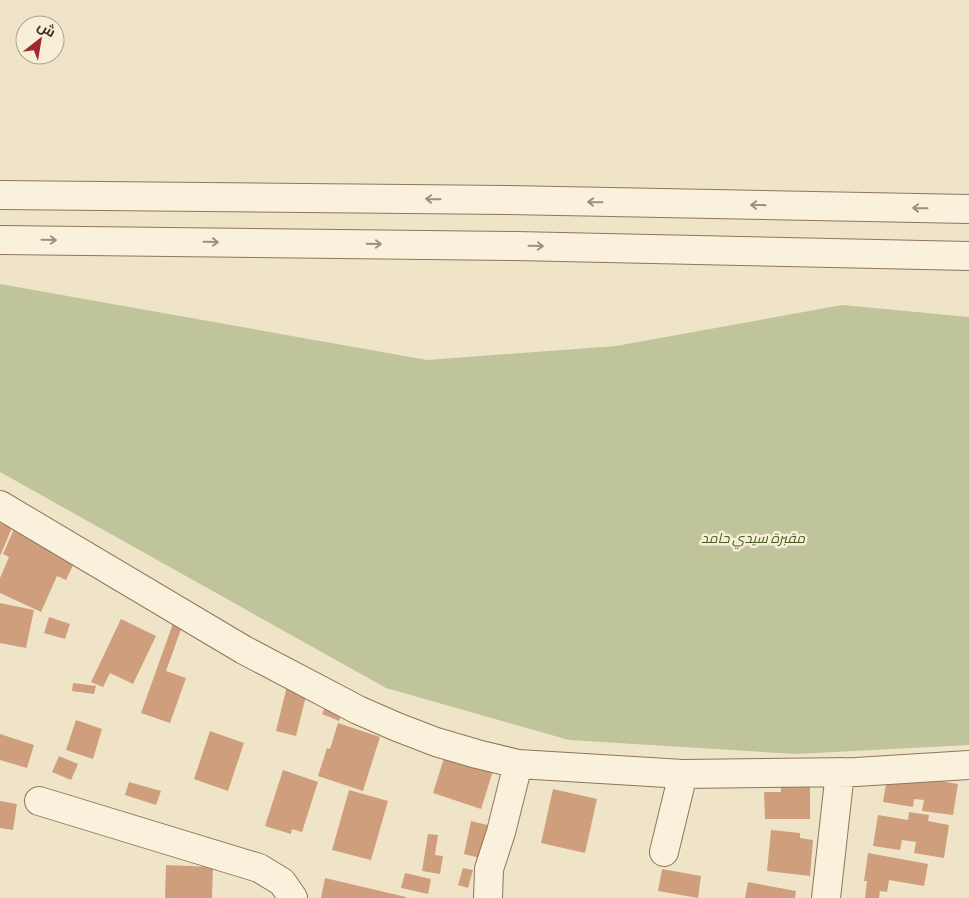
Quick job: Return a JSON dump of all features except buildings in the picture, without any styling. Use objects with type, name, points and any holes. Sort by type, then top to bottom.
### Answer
[{"type":"street","points":[[0,195],[507,200],[969,210]]},
{"type":"street","points":[[0,240],[516,246],[969,256]]},
{"type":"street","points":[[0,505],[244,650],[358,710],[436,742],[477,754],[518,764],[683,774],[856,772],[969,764]]},
{"type":"street","points":[[488,898],[489,869],[501,832],[518,764]]},
{"type":"street","points":[[826,898],[840,772]]},
{"type":"street","points":[[664,852],[683,774]]},
{"type":"street","points":[[38,802],[259,868],[282,882],[293,898]]},
{"type":"green space","name":"مقبرة سيدي حامد","points":[[0,284],[427,360],[616,346],[842,305],[969,317],[969,745],[796,754],[569,740],[386,688],[0,472]]}]
